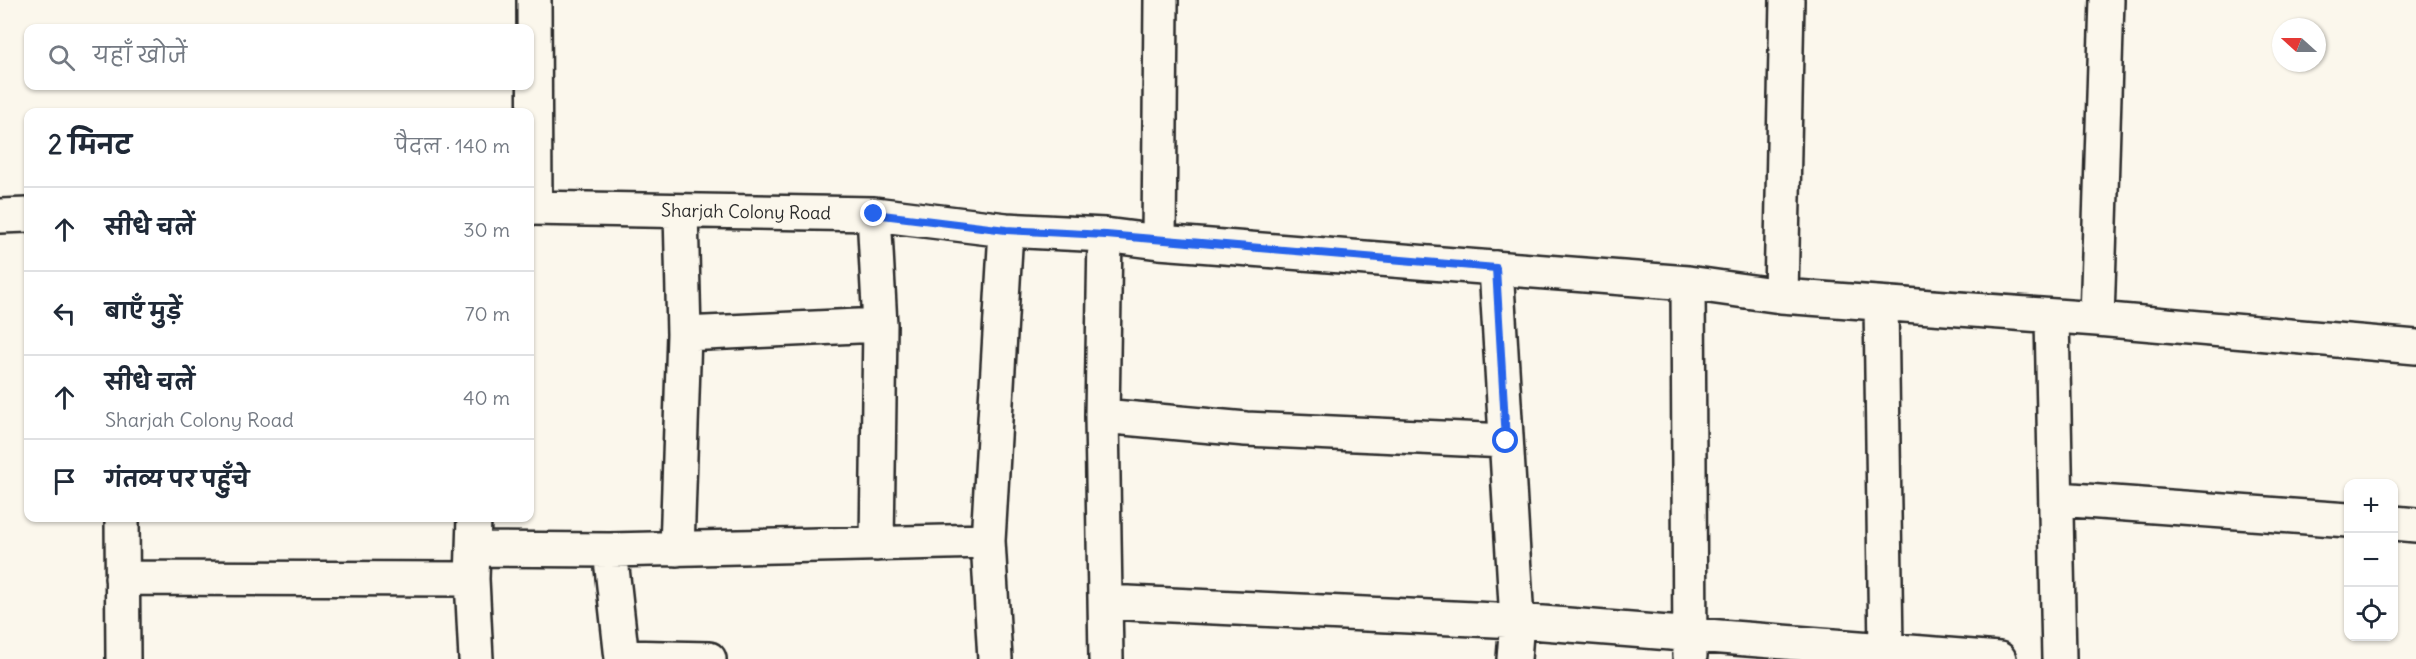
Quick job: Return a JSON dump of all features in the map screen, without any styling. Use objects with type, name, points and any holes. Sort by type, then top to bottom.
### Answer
[{"type":"street","points":[[534,0],[534,24]]},
{"type":"street","points":[[1159,242],[1161,0]]},
{"type":"street","points":[[1781,296],[1787,0]]},
{"type":"street","points":[[2097,319],[2107,0]]},
{"type":"street","points":[[533,90],[533,108]]},
{"type":"street","name":"Sharjah Colony Road","points":[[534,208],[874,214],[1006,230],[1106,235],[1159,242],[1689,283],[1781,296],[2052,318],[2097,319],[2416,347]]},
{"type":"street","points":[[677,549],[684,334],[681,212]]},
{"type":"street","points":[[874,214],[880,325],[877,544]]},
{"type":"street","points":[[0,216],[24,215]]},
{"type":"street","points":[[995,659],[988,541],[1006,230]]},
{"type":"street","points":[[1106,235],[1102,416],[1106,659]]},
{"type":"street","points":[[1496,268],[1517,621],[1514,659]]},
{"type":"street","points":[[1689,283],[1690,647]]},
{"type":"street","points":[[1881,304],[1886,651]]},
{"type":"street","points":[[2052,318],[2058,500],[2059,659]]},
{"type":"street","points":[[684,334],[880,325]]},
{"type":"street","points":[[1102,416],[1246,429],[1506,441]]},
{"type":"street","points":[[2058,500],[2344,520]]},
{"type":"street","points":[[122,522],[123,659]]},
{"type":"street","points":[[2398,523],[2416,525]]},
{"type":"street","points":[[122,578],[474,549],[677,549],[988,541]]},
{"type":"street","points":[[474,549],[476,659]]},
{"type":"street","points":[[610,550],[622,658],[709,659]]},
{"type":"street","points":[[1106,602],[1517,621],[1690,647],[1886,651],[1999,659]]},
{"type":"route","points":[[874,214],[1006,230],[1106,235],[1159,242],[1496,268],[1506,441]]}]
